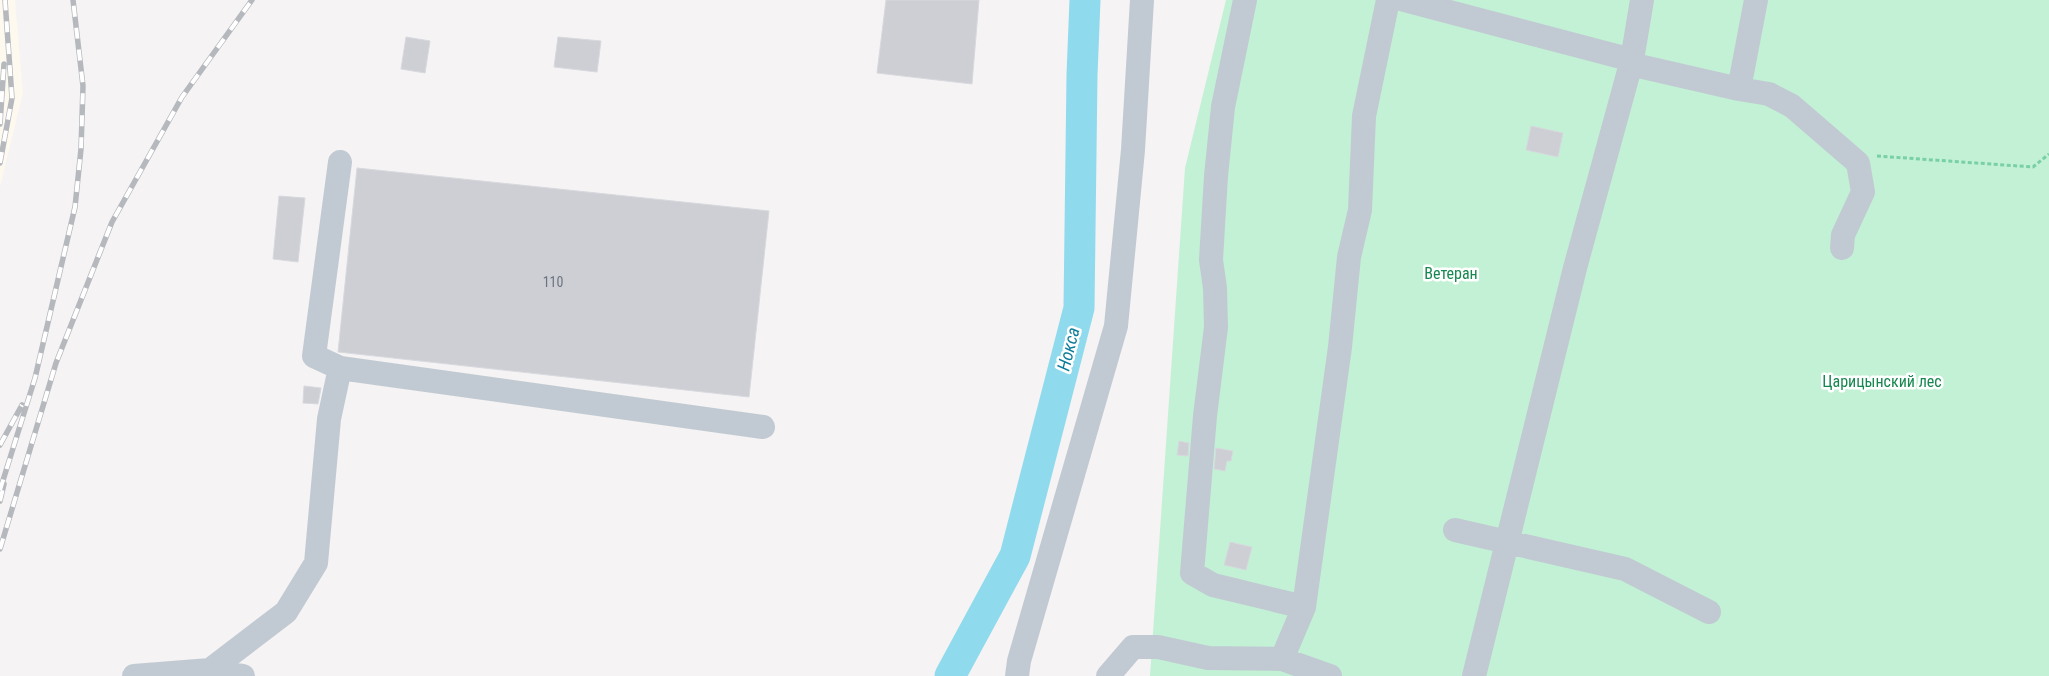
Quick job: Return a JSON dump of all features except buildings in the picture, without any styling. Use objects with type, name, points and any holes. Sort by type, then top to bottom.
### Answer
[{"type":"street","points":[[1016,676],[1116,326],[1133,150],[1142,0]]},
{"type":"street","points":[[1246,0],[1223,107],[1216,176],[1211,260],[1215,288],[1216,327],[1205,416],[1192,573],[1213,585],[1304,607]]},
{"type":"street","points":[[1282,659],[1304,607],[1339,357],[1349,257],[1360,210],[1364,116],[1388,0]]},
{"type":"street","points":[[1404,0],[1631,62],[1738,89],[1769,94],[1792,106],[1858,163],[1863,192],[1843,235],[1842,248]]},
{"type":"street","points":[[1474,676],[1575,268],[1631,62],[1642,0]]},
{"type":"street","points":[[1738,89],[1756,0]]},
{"type":"street","points":[[340,162],[314,356],[340,368],[763,427]]},
{"type":"street","points":[[210,670],[286,612],[316,563],[330,419],[340,368]]},
{"type":"street","points":[[1455,530],[1626,569],[1709,612]]},
{"type":"street","points":[[1108,676],[1133,647],[1158,647],[1208,658],[1282,659],[1330,676]]},
{"type":"street","points":[[134,676],[210,670],[243,676]]},
{"type":"path","points":[[1851,157],[1932,159],[2032,167],[2049,154]]},
{"type":"shaded area","points":[[0,0],[15,0],[23,93],[0,187]]},
{"type":"green space","name":"Ветеран","points":[[1226,0],[2049,0],[2049,676],[1150,676],[1185,168]]},
{"type":"waterway","name":"Нокса","points":[[950,676],[1015,556],[1079,308],[1082,75],[1085,0]]},
{"type":"railway","points":[[0,163],[12,98],[5,0]]},
{"type":"railway","points":[[0,490],[35,378],[75,207],[81,149],[83,86],[73,0]]},
{"type":"railway","points":[[0,549],[56,363],[112,222],[182,97],[252,0]]},
{"type":"railway","points":[[0,124],[4,64]]},
{"type":"railway","points":[[0,445],[22,405]]},
{"type":"railway","points":[[0,501],[4,484]]},
{"type":"park label","name":"Царицынский лес","points":[[1882,381]]}]
